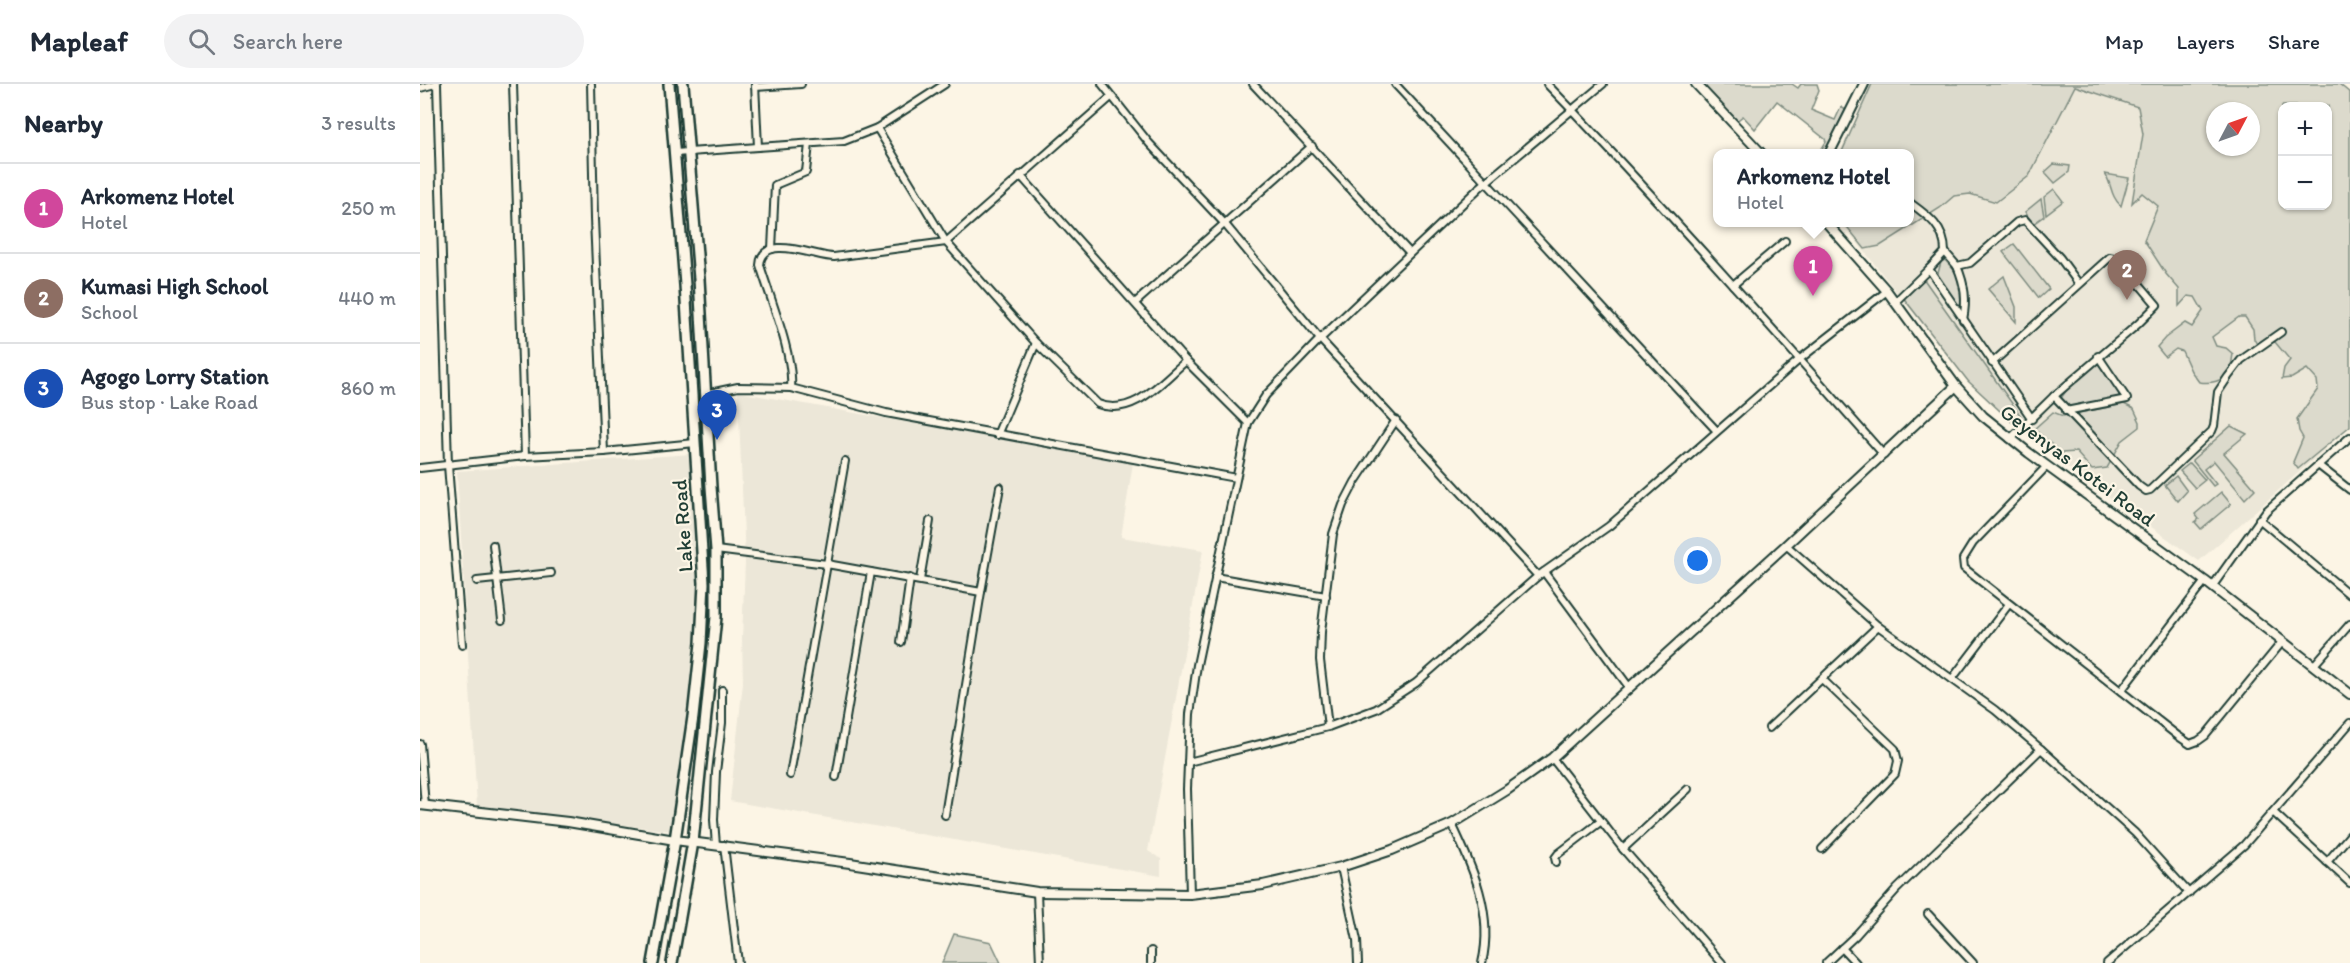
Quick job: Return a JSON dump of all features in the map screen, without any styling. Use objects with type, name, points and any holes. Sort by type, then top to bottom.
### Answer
[{"type":"main road","name":"Lake Road","points":[[653,963],[675,840],[693,717],[703,619],[704,584],[669,84]]},
{"type":"main road","name":"Lake Road","points":[[672,963],[693,842],[715,643],[717,550],[690,152],[683,84]]},
{"type":"street","points":[[420,88],[436,84],[448,465],[462,645]]},
{"type":"street","points":[[513,84],[525,456]]},
{"type":"street","points":[[591,84],[604,452]]},
{"type":"street","points":[[758,147],[755,86],[801,84]]},
{"type":"street","points":[[675,153],[844,141],[877,128],[945,84]]},
{"type":"street","points":[[1102,84],[1149,143],[1224,223],[1320,339],[1538,576]]},
{"type":"street","points":[[1253,84],[1410,253]]},
{"type":"street","points":[[1395,84],[1716,430]]},
{"type":"street","points":[[1547,84],[1734,285],[1884,454]]},
{"type":"street","points":[[1190,894],[1188,762],[1190,714],[1215,578],[1248,423],[1266,395],[1320,339],[1410,253],[1486,183],[1603,84]]},
{"type":"street","points":[[1696,84],[1758,149]]},
{"type":"street","points":[[1831,149],[1864,84]]},
{"type":"street","points":[[791,388],[789,360],[760,265],[762,256],[772,249],[796,248],[819,256],[834,257],[946,242],[1111,97]]},
{"type":"street","points":[[877,128],[946,242],[1036,343],[1098,404],[1107,408],[1120,407],[1141,399],[1186,361]]},
{"type":"street","points":[[772,249],[775,185],[806,172],[809,144]]},
{"type":"street","points":[[1135,303],[1311,146]]},
{"type":"street","points":[[1020,175],[1186,361],[1248,423]]},
{"type":"street","points":[[1914,206],[1941,230],[1945,252],[1957,266],[1964,283],[1966,307],[1963,320]]},
{"type":"street","points":[[1957,266],[1970,263],[2017,222],[2025,220],[2061,258],[2079,284]]},
{"type":"street","name":"Geyenyas Kotei Road","points":[[1830,227],[1887,291],[1956,386],[1983,416],[2010,439],[2205,581],[2350,694]]},
{"type":"street","points":[[1734,285],[1785,241]]},
{"type":"street","points":[[1895,302],[1945,252]]},
{"type":"street","points":[[1992,363],[2104,261],[2114,256],[2157,305],[2054,396],[2010,439]]},
{"type":"street","points":[[1929,269],[2032,419]]},
{"type":"street","points":[[1188,762],[1328,727],[1376,709],[1400,695],[1538,576],[1609,526],[1716,430],[1800,359],[1887,291]]},
{"type":"street","points":[[2054,396],[2139,486],[2146,491],[2150,490],[2212,432],[2218,392],[2241,360],[2281,332]]},
{"type":"street","points":[[997,435],[1036,343]]},
{"type":"street","points":[[2066,411],[2127,399],[2098,356]]},
{"type":"street","points":[[420,744],[422,806],[568,822],[675,840],[1036,892],[1190,894],[1263,885],[1341,867],[1392,850],[1452,824],[1507,790],[1552,758],[1786,545],[1956,386]]},
{"type":"street","points":[[705,394],[738,387],[791,388],[886,413],[1236,478]]},
{"type":"street","points":[[1328,727],[1320,660],[1333,534],[1343,505],[1362,470],[1396,420]]},
{"type":"street","points":[[2212,587],[2259,519],[2350,436]]},
{"type":"street","points":[[420,468],[525,456],[604,452],[695,443]]},
{"type":"street","points":[[790,775],[845,461]]},
{"type":"street","points":[[2318,465],[2350,490]]},
{"type":"street","points":[[2047,466],[1973,543],[1964,559],[1964,568],[2178,736],[2190,744],[2198,741],[2282,642]]},
{"type":"street","points":[[945,815],[1000,487]]},
{"type":"street","points":[[2259,519],[2350,595]]},
{"type":"street","points":[[920,580],[930,521]]},
{"type":"street","points":[[493,545],[502,620]]},
{"type":"street","points":[[1786,545],[1878,626],[1995,710],[2041,749],[2135,833],[2189,893]]},
{"type":"street","points":[[717,550],[827,564],[981,592]]},
{"type":"street","points":[[836,777],[871,572]]},
{"type":"street","points":[[1544,572],[1629,687]]},
{"type":"street","points":[[477,581],[551,573]]},
{"type":"street","points":[[901,642],[910,578]]},
{"type":"street","points":[[1215,578],[1326,596]]},
{"type":"street","points":[[2121,691],[2205,581]]},
{"type":"street","points":[[1952,680],[2009,604]]},
{"type":"street","points":[[2314,665],[2350,624]]},
{"type":"street","points":[[1769,728],[1878,626]]},
{"type":"street","points":[[1822,679],[1895,749],[1898,761],[1895,774],[1822,849]]},
{"type":"street","points":[[722,690],[722,723],[716,772],[714,820],[738,963]]},
{"type":"street","points":[[2108,963],[2244,845],[2350,723]]},
{"type":"street","points":[[1826,963],[1897,889],[2041,749]]},
{"type":"street","points":[[1552,758],[1600,822],[1722,963]]},
{"type":"street","points":[[1623,849],[1688,789]]},
{"type":"street","points":[[2273,812],[2350,883]]},
{"type":"street","points":[[1556,862],[1555,858],[1558,854],[1600,822]]},
{"type":"street","points":[[1452,824],[1473,870],[1486,921],[1486,947],[1482,963]]},
{"type":"street","points":[[2326,862],[2350,835]]},
{"type":"street","points":[[1341,867],[1357,940],[1358,963]]},
{"type":"street","points":[[1036,892],[1040,963]]},
{"type":"street","points":[[1928,914],[1972,963]]},
{"type":"street","points":[[1842,948],[1856,963]]},
{"type":"street","points":[[1151,951],[1151,963]]},
{"type":"shaded area","points":[[1702,84],[1792,84],[1798,88],[1801,84],[1817,84],[1819,90],[1811,110],[1835,120],[1841,107],[1846,110],[1826,149],[1822,149],[1826,142],[1825,139],[1777,101],[1755,129],[1743,116],[1735,122]]},
{"type":"shaded area","points":[[1871,84],[2339,84],[2350,92],[2350,427],[2199,561],[2028,437],[2032,431],[2024,420],[2019,426],[2015,426],[1967,381],[1845,227],[1914,227],[1914,149],[1841,149]]},
{"type":"shaded area","points":[[1872,84],[2339,84],[2350,93],[2350,426],[2298,469],[2293,462],[2303,438],[2297,419],[2318,389],[2317,380],[2307,369],[2292,378],[2282,379],[2284,368],[2290,360],[2275,342],[2258,346],[2254,339],[2253,329],[2245,317],[2239,317],[2212,337],[2216,346],[2226,348],[2233,354],[2230,368],[2219,380],[2199,382],[2182,351],[2176,349],[2165,357],[2157,347],[2185,323],[2192,327],[2203,311],[2195,297],[2188,296],[2179,306],[2179,289],[2166,274],[2144,240],[2158,206],[2142,193],[2132,203],[2143,134],[2138,107],[2075,86],[2029,176],[1996,202],[1970,194],[1954,196],[1914,224],[1914,149],[1843,149]]},
{"type":"shaded area","points":[[2054,164],[2070,166],[2069,172],[2055,183],[2045,172]]},
{"type":"shaded area","points":[[2105,174],[2129,178],[2121,206],[2115,198]]},
{"type":"shaded area","points":[[2054,189],[2063,201],[2046,214],[2044,197]]},
{"type":"shaded area","points":[[2041,199],[2044,216],[2033,224],[2025,212]]},
{"type":"shaded area","points":[[1847,227],[1910,227],[1880,246],[1865,249]]},
{"type":"shaded area","points":[[2014,244],[2049,289],[2039,298],[2003,252]]},
{"type":"shaded area","points":[[1945,260],[1960,277],[1963,312],[1937,277],[1941,262]]},
{"type":"shaded area","points":[[2004,276],[2016,307],[2016,322],[1988,289]]},
{"type":"shaded area","points":[[1923,278],[2023,419],[2019,424],[2014,424],[1968,381],[1902,296]]},
{"type":"shaded area","points":[[2098,363],[2119,393],[2119,397],[2115,400],[2067,407],[2061,398],[2076,377]]},
{"type":"shaded area","points":[[738,392],[1133,463],[1121,537],[1203,550],[1148,851],[1161,859],[1161,876],[730,801],[743,683],[745,561]]},
{"type":"shaded area","points":[[2124,404],[2134,409],[2140,427],[2122,441],[2107,468],[2092,470],[2076,452],[2061,453],[2034,429],[2053,412],[2063,416]]},
{"type":"shaded area","points":[[2231,426],[2247,434],[2224,453],[2255,489],[2245,499],[2214,461],[2204,469],[2216,484],[2213,486],[2192,460]]},
{"type":"shaded area","points":[[691,454],[703,596],[697,682],[670,831],[477,806],[457,471]]},
{"type":"shaded area","points":[[2190,463],[2205,480],[2195,488],[2180,471]]},
{"type":"shaded area","points":[[2176,476],[2187,491],[2178,501],[2165,485]]},
{"type":"shaded area","points":[[2221,492],[2231,504],[2201,529],[2195,522],[2199,519],[2195,514]]},
{"type":"shaded area","points":[[954,934],[991,942],[1001,963],[942,963]]},
{"type":"place","name":"Arkomenz Hotel","points":[[1813,296]]},
{"type":"place","name":"Kumasi High School","points":[[2127,300]]},
{"type":"place","name":"Agogo Lorry Station","points":[[717,440]]}]
